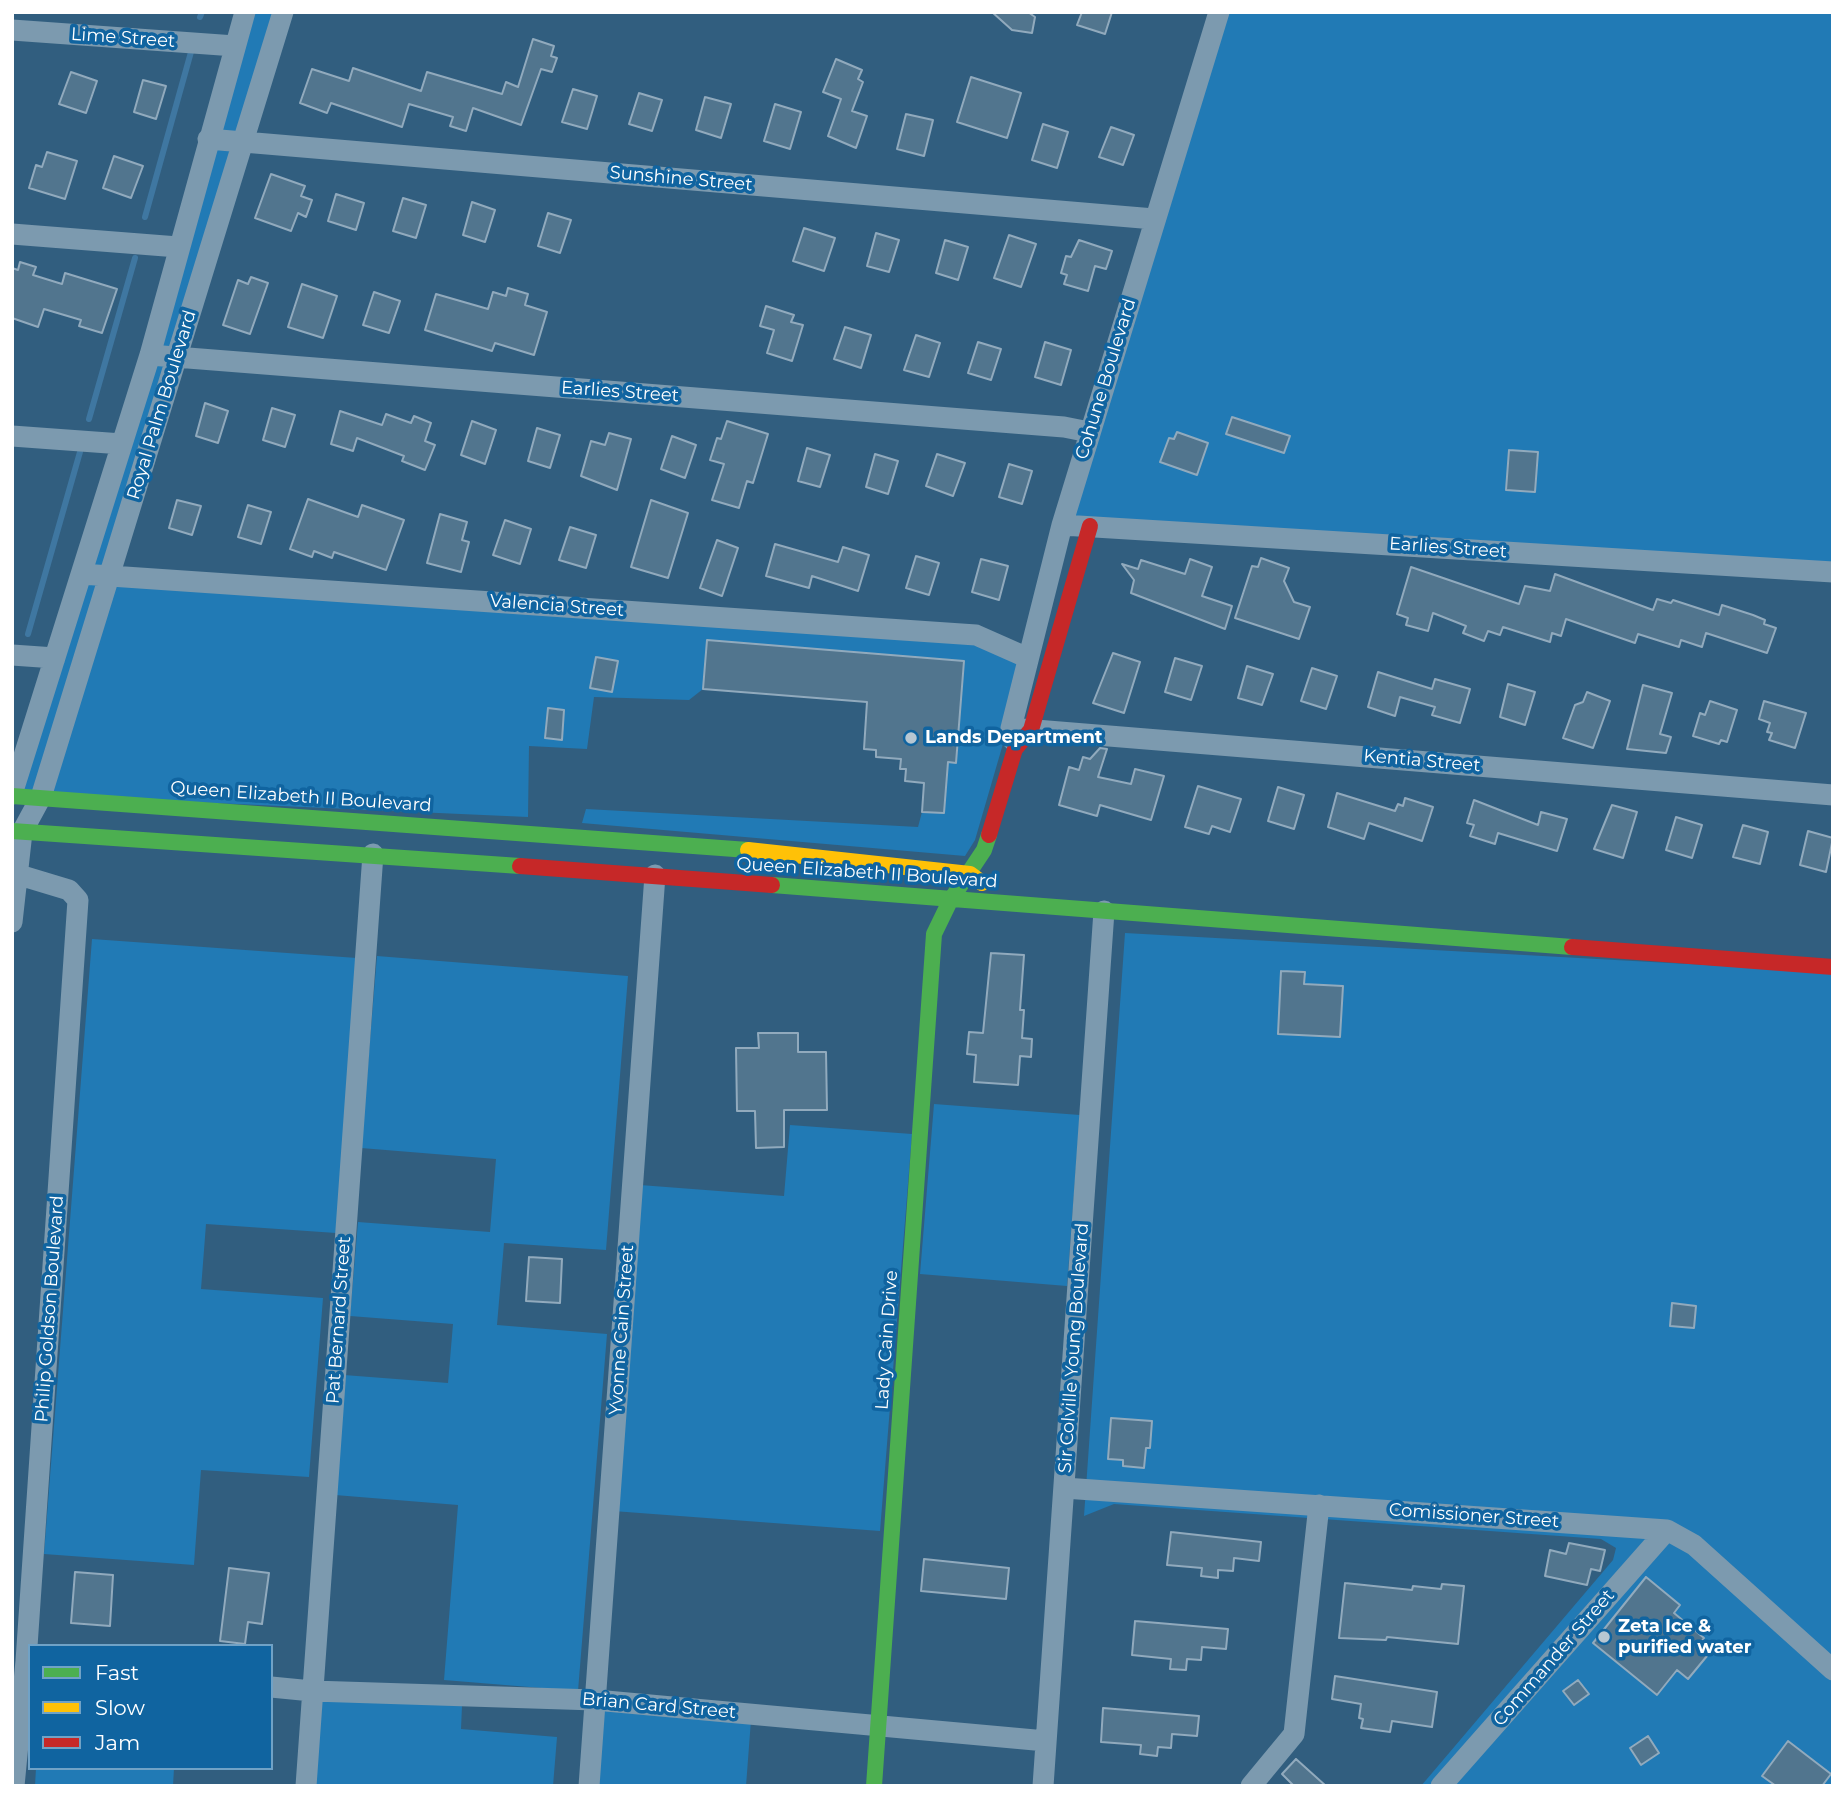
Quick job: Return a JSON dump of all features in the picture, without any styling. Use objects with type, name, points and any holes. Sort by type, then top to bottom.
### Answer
[{"type":"street","name":"Royal Palm Boulevard","points":[[12,796],[150,355],[245,12]]},
{"type":"street","name":"Royal Palm Boulevard","points":[[17,831],[41,797],[282,12]]},
{"type":"street","name":"Cohune Boulevard","points":[[1019,736],[1028,658],[1062,525],[1219,12]]},
{"type":"street","name":"Lime Street","points":[[12,30],[235,46]]},
{"type":"street","name":"Sunshine Street","points":[[208,139],[1154,219]]},
{"type":"street","points":[[12,234],[178,247]]},
{"type":"street","name":"Earlies Street","points":[[150,355],[1064,427],[1089,432]]},
{"type":"street","points":[[12,436],[122,444]]},
{"type":"street","name":"Earlies Street","points":[[1062,525],[1833,572]]},
{"type":"street","name":"Cohune Boulevard","points":[[970,874],[985,850],[1019,736],[1090,526]]},
{"type":"street","name":"Valencia Street","points":[[81,574],[976,635],[1028,658]]},
{"type":"street","points":[[12,655],[55,658]]},
{"type":"street","name":"Kentia Street","points":[[1019,736],[1833,795]]},
{"type":"street","points":[[12,796],[17,831],[12,922]]},
{"type":"street","name":"Queen Elizabeth II Boulevard","points":[[12,796],[838,858],[970,874],[1007,903]]},
{"type":"street","name":"Queen Elizabeth II Boulevard","points":[[17,831],[373,854],[950,901],[1007,903]]},
{"type":"street","points":[[541,867],[545,834]]},
{"type":"street","name":"Pat Bernard Street","points":[[306,1786],[373,854]]},
{"type":"street","points":[[834,891],[838,858]]},
{"type":"street","name":"Philip Goldson Boulevard","points":[[16,874],[69,890],[78,900],[29,1644]]},
{"type":"street","name":"Lady Cain Drive","points":[[874,1786],[934,934],[950,901],[970,874]]},
{"type":"street","name":"Yvonne Cain Street","points":[[589,1786],[655,875]]},
{"type":"street","points":[[1007,903],[1833,967]]},
{"type":"street","name":"Sir Colville Young Boulevard","points":[[1043,1786],[1104,911]]},
{"type":"street","name":"Comissioner Street","points":[[1064,1488],[1667,1530],[1694,1545],[1833,1670]]},
{"type":"street","points":[[1251,1786],[1294,1734],[1319,1506]]},
{"type":"street","name":"Commander Street","points":[[1441,1786],[1667,1530]]},
{"type":"street","name":"Philip Goldson Boulevard","points":[[14,1786],[28,1661]]},
{"type":"street","name":"Brian Card Street","points":[[273,1687],[312,1691],[595,1700],[1046,1741]]},
{"type":"shaded area","points":[[245,12],[283,12],[109,576],[976,635],[1028,658],[975,840],[965,856],[582,823],[586,809],[918,827],[922,812],[944,813],[948,762],[956,763],[964,661],[707,641],[703,689],[689,700],[594,697],[587,749],[529,746],[528,817],[12,794]]},
{"type":"shaded area","points":[[1220,12],[1833,12],[1833,572],[1062,525]]},
{"type":"shaded area","points":[[1125,933],[1833,972],[1833,1786],[1421,1786],[1613,1560],[1616,1548],[1601,1539],[1114,1504],[1084,1516]]},
{"type":"shaded area","points":[[92,939],[357,958],[336,1233],[206,1224],[201,1289],[323,1298],[309,1477],[201,1470],[194,1565],[44,1554]]},
{"type":"shaded area","points":[[377,956],[628,976],[606,1250],[504,1243],[497,1325],[607,1334],[578,1691],[444,1680],[458,1505],[335,1495],[344,1375],[448,1383],[453,1324],[350,1316],[358,1222],[490,1232],[496,1159],[361,1148]]},
{"type":"shaded area","points":[[934,1104],[1080,1115],[1067,1286],[920,1274]]},
{"type":"shaded area","points":[[790,1125],[912,1134],[880,1531],[613,1511],[640,1185],[784,1196]]},
{"type":"shaded area","points":[[321,1695],[462,1706],[461,1729],[557,1737],[553,1786],[314,1786]]},
{"type":"shaded area","points":[[602,1710],[751,1720],[746,1786],[597,1786]]},
{"type":"shaded area","points":[[36,1770],[174,1770],[173,1786],[35,1786]]},
{"type":"building","points":[[992,12],[1028,12],[1035,17],[1032,33],[1012,30]]},
{"type":"building","points":[[1082,12],[1112,12],[1105,34],[1077,25]]},
{"type":"building","points":[[533,39],[554,46],[551,56],[557,58],[552,72],[541,69],[521,125],[473,108],[466,131],[450,126],[453,117],[409,104],[402,127],[331,103],[327,113],[300,103],[312,69],[349,81],[353,68],[421,91],[427,72],[502,94],[506,82],[518,87]]},
{"type":"building","points":[[836,59],[862,70],[858,79],[863,82],[852,111],[867,116],[856,148],[828,136],[841,99],[823,92]]},
{"type":"building","points":[[71,72],[97,81],[86,113],[59,104]]},
{"type":"building","points":[[971,77],[1021,93],[1007,138],[957,122]]},
{"type":"building","points":[[143,80],[166,86],[156,119],[134,112]]},
{"type":"building","points":[[573,89],[597,96],[587,129],[562,122]]},
{"type":"building","points":[[639,93],[662,100],[652,131],[629,124]]},
{"type":"building","points":[[705,97],[731,104],[721,138],[696,130]]},
{"type":"building","points":[[775,104],[801,112],[790,149],[764,141]]},
{"type":"building","points":[[906,114],[933,120],[924,156],[897,149]]},
{"type":"building","points":[[1043,124],[1068,132],[1057,168],[1032,160]]},
{"type":"building","points":[[1111,127],[1134,135],[1123,165],[1099,157]]},
{"type":"building","points":[[47,152],[77,161],[65,199],[29,188],[36,165],[42,167]]},
{"type":"building","points":[[114,156],[143,166],[131,198],[103,188]]},
{"type":"building","points":[[271,174],[305,186],[301,196],[312,200],[306,217],[298,213],[291,231],[255,218]]},
{"type":"building","points":[[336,194],[364,203],[356,230],[328,221]]},
{"type":"building","points":[[403,198],[426,205],[416,238],[393,231]]},
{"type":"building","points":[[472,202],[495,210],[485,242],[463,235]]},
{"type":"building","points":[[548,213],[571,220],[560,253],[538,246]]},
{"type":"building","points":[[804,228],[835,238],[824,271],[793,261]]},
{"type":"building","points":[[876,233],[899,240],[889,272],[867,266]]},
{"type":"building","points":[[1009,235],[1036,244],[1021,287],[994,278]]},
{"type":"building","points":[[945,240],[968,247],[958,280],[936,273]]},
{"type":"building","points":[[1079,240],[1112,251],[1106,269],[1095,266],[1088,291],[1064,284],[1067,275],[1061,273],[1066,256],[1071,257]]},
{"type":"building","points":[[20,262],[36,267],[33,275],[62,284],[65,273],[117,289],[102,333],[79,326],[81,320],[44,309],[38,327],[12,318],[12,268],[18,270]]},
{"type":"building","points":[[251,277],[268,283],[250,334],[223,325],[238,280],[248,284]]},
{"type":"building","points":[[302,284],[337,296],[323,338],[288,327]]},
{"type":"building","points":[[508,288],[528,294],[525,305],[547,312],[534,355],[495,343],[492,351],[425,330],[436,294],[488,309],[493,292],[506,296]]},
{"type":"building","points":[[374,292],[400,301],[389,333],[363,325]]},
{"type":"building","points":[[766,306],[794,315],[791,322],[803,325],[792,361],[767,353],[774,330],[760,326]]},
{"type":"building","points":[[845,327],[871,335],[861,368],[834,359]]},
{"type":"building","points":[[916,335],[940,343],[929,377],[904,370]]},
{"type":"building","points":[[978,342],[1001,349],[991,380],[968,373]]},
{"type":"building","points":[[1045,342],[1071,350],[1061,385],[1035,377]]},
{"type":"building","points":[[205,403],[228,411],[218,443],[196,436]]},
{"type":"building","points":[[272,408],[295,415],[285,447],[263,440]]},
{"type":"building","points":[[340,411],[382,425],[386,414],[411,423],[414,416],[431,423],[425,441],[435,445],[425,470],[402,461],[404,456],[357,438],[353,451],[331,444]]},
{"type":"building","points":[[1232,417],[1290,436],[1284,453],[1226,434]]},
{"type":"building","points":[[472,421],[496,430],[485,464],[461,455]]},
{"type":"building","points":[[727,421],[768,434],[753,483],[747,481],[739,508],[712,500],[724,464],[710,460],[717,438],[721,439]]},
{"type":"building","points":[[537,428],[560,435],[550,468],[528,461]]},
{"type":"building","points":[[1177,432],[1208,443],[1197,475],[1160,462],[1169,438],[1174,439]]},
{"type":"building","points":[[609,433],[631,439],[617,490],[581,476],[591,441],[605,445]]},
{"type":"building","points":[[672,436],[696,445],[685,478],[661,469]]},
{"type":"building","points":[[807,448],[830,455],[820,487],[798,481]]},
{"type":"building","points":[[1509,450],[1538,452],[1535,492],[1506,490]]},
{"type":"building","points":[[875,454],[898,461],[888,494],[866,487]]},
{"type":"building","points":[[937,454],[965,463],[953,496],[926,486]]},
{"type":"building","points":[[1009,464],[1032,471],[1022,504],[999,497]]},
{"type":"building","points":[[308,499],[358,517],[362,505],[404,520],[386,570],[334,552],[332,558],[314,551],[312,557],[290,549]]},
{"type":"building","points":[[177,500],[201,506],[192,535],[169,528]]},
{"type":"building","points":[[651,500],[688,513],[668,578],[631,567]]},
{"type":"building","points":[[248,505],[271,512],[261,544],[238,537]]},
{"type":"building","points":[[440,514],[467,522],[462,540],[469,542],[461,572],[427,563]]},
{"type":"building","points":[[505,520],[531,529],[520,564],[493,555]]},
{"type":"building","points":[[570,527],[596,535],[586,568],[559,560]]},
{"type":"building","points":[[717,540],[738,548],[722,596],[700,588]]},
{"type":"building","points":[[775,544],[838,562],[843,547],[869,555],[858,591],[812,576],[809,588],[766,576]]},
{"type":"building","points":[[916,556],[939,563],[929,595],[906,588]]},
{"type":"building","points":[[1261,558],[1289,568],[1284,581],[1294,602],[1310,607],[1299,639],[1235,618],[1252,566],[1258,567]]},
{"type":"building","points":[[981,559],[1008,566],[999,600],[972,592]]},
{"type":"building","points":[[1190,559],[1212,567],[1202,596],[1232,606],[1225,629],[1131,593],[1134,580],[1122,564],[1138,569],[1141,560],[1185,574]]},
{"type":"building","points":[[1411,567],[1519,604],[1525,586],[1550,591],[1555,574],[1653,610],[1657,599],[1671,603],[1673,600],[1719,615],[1722,605],[1765,620],[1764,624],[1776,628],[1767,653],[1706,633],[1702,647],[1681,640],[1679,647],[1638,634],[1635,643],[1566,619],[1561,636],[1552,633],[1550,642],[1503,627],[1500,635],[1488,631],[1484,641],[1463,633],[1466,626],[1433,613],[1428,631],[1406,625],[1408,618],[1397,614]]},
{"type":"building","points":[[707,640],[964,661],[956,763],[948,762],[944,813],[922,812],[924,783],[905,781],[906,769],[900,769],[901,759],[876,757],[876,750],[864,749],[867,702],[703,689]]},
{"type":"building","points":[[1113,653],[1140,662],[1124,713],[1093,703]]},
{"type":"building","points":[[596,657],[618,661],[612,692],[590,688]]},
{"type":"building","points":[[1175,658],[1202,666],[1191,700],[1165,692]]},
{"type":"building","points":[[1247,666],[1273,674],[1262,705],[1238,698]]},
{"type":"building","points":[[1312,668],[1337,676],[1326,709],[1301,701]]},
{"type":"building","points":[[1378,672],[1432,689],[1435,679],[1470,689],[1460,723],[1432,715],[1435,707],[1400,697],[1395,716],[1368,707]]},
{"type":"building","points":[[1508,684],[1535,692],[1525,725],[1500,717]]},
{"type":"building","points":[[1643,685],[1672,693],[1660,734],[1671,737],[1666,753],[1627,749]]},
{"type":"building","points":[[1587,692],[1610,701],[1593,748],[1563,738],[1575,705],[1583,702]]},
{"type":"building","points":[[1710,701],[1737,710],[1727,742],[1721,740],[1719,744],[1693,736],[1700,713],[1705,715]]},
{"type":"building","points":[[1764,701],[1806,713],[1795,748],[1769,740],[1772,733],[1767,732],[1770,723],[1759,719]]},
{"type":"building","points":[[548,708],[564,710],[562,740],[545,738]]},
{"type":"building","points":[[1100,748],[1107,749],[1098,777],[1131,784],[1135,769],[1164,776],[1151,820],[1100,805],[1097,816],[1059,805],[1069,767],[1079,770],[1083,757],[1090,759]]},
{"type":"building","points":[[1198,786],[1241,799],[1230,832],[1212,826],[1209,834],[1185,827]]},
{"type":"building","points":[[1278,787],[1304,795],[1294,829],[1268,821]]},
{"type":"building","points":[[1337,793],[1395,811],[1398,804],[1403,806],[1405,798],[1433,807],[1422,841],[1369,823],[1364,839],[1328,827]]},
{"type":"building","points":[[1474,800],[1538,825],[1541,812],[1567,819],[1557,851],[1498,833],[1495,844],[1470,836],[1474,825],[1467,823]]},
{"type":"building","points":[[1612,805],[1637,812],[1623,858],[1594,849]]},
{"type":"building","points":[[1676,817],[1702,825],[1692,858],[1666,850]]},
{"type":"building","points":[[1743,825],[1768,832],[1760,864],[1733,857]]},
{"type":"building","points":[[1808,831],[1833,838],[1826,872],[1800,865]]},
{"type":"building","points":[[991,953],[1024,955],[1020,1010],[1024,1010],[1022,1038],[1032,1039],[1031,1057],[1020,1056],[1018,1085],[974,1082],[976,1055],[967,1054],[969,1032],[983,1033]]},
{"type":"building","points":[[1281,971],[1305,972],[1304,984],[1343,986],[1340,1037],[1278,1034]]},
{"type":"building","points":[[758,1033],[798,1033],[798,1052],[826,1052],[827,1110],[784,1110],[784,1147],[756,1148],[755,1111],[737,1111],[736,1048],[759,1048]]},
{"type":"building","points":[[529,1257],[562,1259],[560,1303],[526,1301]]},
{"type":"building","points":[[1672,1303],[1696,1306],[1694,1328],[1670,1326]]},
{"type":"building","points":[[1111,1418],[1152,1421],[1150,1448],[1146,1448],[1144,1468],[1123,1466],[1123,1460],[1108,1459]]},
{"type":"building","points":[[1171,1532],[1261,1542],[1259,1561],[1234,1558],[1233,1571],[1218,1570],[1218,1578],[1201,1576],[1202,1568],[1167,1565]]},
{"type":"building","points":[[1569,1543],[1605,1550],[1600,1571],[1591,1569],[1587,1585],[1545,1576],[1550,1550],[1566,1554]]},
{"type":"building","points":[[924,1559],[1009,1568],[1006,1599],[921,1591]]},
{"type":"building","points":[[229,1568],[269,1573],[262,1624],[248,1622],[245,1644],[220,1641]]},
{"type":"building","points":[[75,1572],[113,1575],[110,1626],[71,1623]]},
{"type":"building","points":[[1646,1577],[1680,1605],[1674,1613],[1704,1638],[1697,1648],[1707,1656],[1688,1679],[1677,1670],[1657,1695],[1593,1643]]},
{"type":"building","points":[[1345,1583],[1412,1590],[1413,1586],[1441,1589],[1442,1584],[1464,1586],[1458,1644],[1387,1637],[1386,1640],[1339,1638]]},
{"type":"building","points":[[1135,1621],[1228,1629],[1226,1649],[1202,1647],[1201,1660],[1187,1659],[1186,1670],[1170,1669],[1171,1659],[1132,1655]]},
{"type":"building","points":[[1335,1676],[1437,1692],[1432,1727],[1392,1721],[1390,1732],[1361,1728],[1361,1704],[1332,1699]]},
{"type":"building","points":[[1578,1680],[1589,1694],[1574,1705],[1563,1691]]},
{"type":"building","points":[[1103,1708],[1199,1716],[1197,1736],[1172,1734],[1171,1748],[1158,1747],[1157,1756],[1140,1754],[1141,1745],[1101,1742]]},
{"type":"building","points":[[1648,1736],[1659,1753],[1641,1765],[1630,1748]]},
{"type":"building","points":[[1788,1741],[1831,1774],[1822,1786],[1776,1786],[1762,1776]]},
{"type":"building","points":[[1296,1759],[1326,1786],[1294,1786],[1282,1774]]},
{"type":"waterway","points":[[200,17],[202,12]]},
{"type":"waterway","points":[[145,217],[191,52]]},
{"type":"waterway","points":[[89,419],[135,258]]},
{"type":"waterway","points":[[28,634],[80,452]]},
{"type":"traffic: fast","points":[[12,796],[748,850]]},
{"type":"traffic: fast","points":[[12,831],[520,866]]},
{"type":"traffic: fast","points":[[874,1786],[934,934],[950,901],[984,850],[989,835]]},
{"type":"traffic: fast","points":[[772,885],[1572,947]]},
{"type":"traffic: slow","points":[[748,850],[970,874],[982,883]]},
{"type":"traffic: jam","points":[[989,835],[1015,749],[1031,730],[1090,526]]},
{"type":"traffic: jam","points":[[520,866],[772,885]]},
{"type":"traffic: jam","points":[[1572,947],[1833,967]]},
{"type":"place","name":"Lands Department","points":[[911,738]]},
{"type":"place","name":"Zeta Ice & purified water","points":[[1604,1637]]}]
